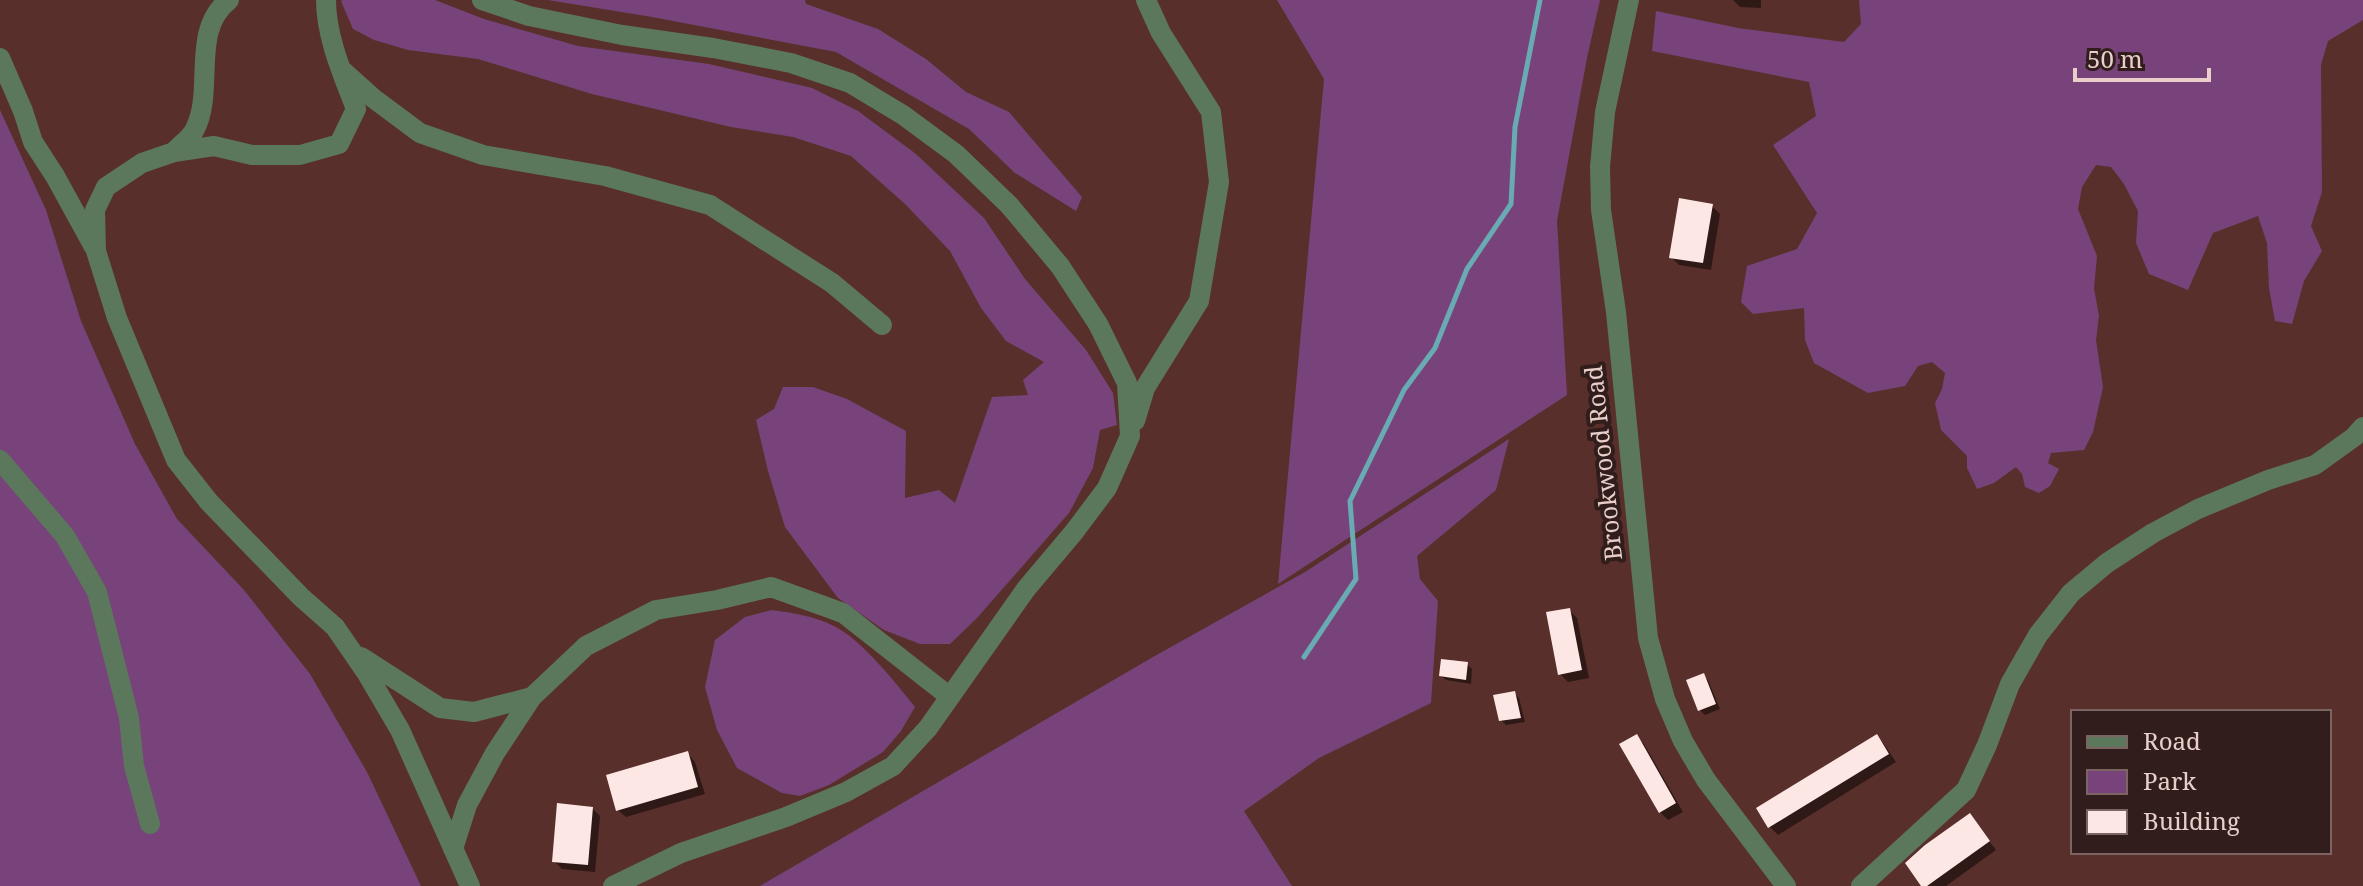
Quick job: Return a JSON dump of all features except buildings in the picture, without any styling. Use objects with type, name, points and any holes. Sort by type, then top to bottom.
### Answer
[{"type":"street","points":[[174,152],[194,131],[201,108],[207,39],[219,8],[229,0]]},
{"type":"street","points":[[482,0],[529,16],[622,35],[791,63],[850,83],[903,115],[956,154],[998,195],[1060,266],[1098,324],[1127,383],[1130,436]]},
{"type":"street","points":[[613,886],[681,853],[786,817],[846,792],[893,766],[928,728],[1026,589],[1107,488],[1130,436],[1145,388],[1199,301],[1219,182],[1211,112],[1161,33],[1146,0]]},
{"type":"street","name":"Brookwood Road","points":[[1629,0],[1605,112],[1600,167],[1601,210],[1616,312],[1648,638],[1665,699],[1683,741],[1706,780],[1786,886]]},
{"type":"street","points":[[96,251],[95,210],[106,187],[142,163],[174,152],[214,146],[252,155],[300,155],[339,144],[356,109],[341,70],[324,6]]},
{"type":"street","points":[[0,58],[33,142],[96,251],[117,318],[176,460],[209,502],[301,597],[335,627],[400,730],[470,886]]},
{"type":"street","points":[[341,70],[420,133],[483,155],[605,176],[710,205],[832,283],[882,325]]},
{"type":"street","points":[[1861,886],[1966,790],[2010,684],[2038,635],[2071,593],[2107,563],[2153,533],[2254,485],[2315,465],[2363,427]]},
{"type":"street","points":[[0,460],[65,536],[97,592],[129,718],[134,766],[150,824]]},
{"type":"street","points":[[453,849],[467,805],[495,753],[532,697],[586,646],[656,610],[771,587],[843,613],[950,697]]},
{"type":"street","points":[[351,651],[440,708],[474,712],[532,697]]},
{"type":"green space","points":[[343,0],[435,0],[484,19],[578,46],[709,64],[812,88],[858,111],[916,154],[984,218],[1025,279],[1086,350],[1113,393],[1117,425],[1100,430],[1093,468],[1069,513],[977,618],[950,644],[920,644],[884,630],[838,598],[785,527],[768,471],[756,420],[774,409],[783,387],[813,387],[847,399],[906,431],[905,498],[939,490],[955,503],[992,397],[1028,395],[1023,380],[1044,362],[1006,341],[981,308],[950,251],[905,204],[851,156],[793,137],[731,127],[592,94],[478,59],[408,50],[374,40],[353,29]]},
{"type":"green space","points":[[548,0],[805,0],[806,4],[878,29],[926,59],[966,92],[1009,112],[1082,197],[1076,211],[1015,173],[969,129],[836,52]]},
{"type":"green space","points":[[1277,0],[1600,0],[1557,221],[1567,395],[1278,584],[1324,79]]},
{"type":"green space","points":[[1859,0],[2363,0],[2363,20],[2328,41],[2321,65],[2322,192],[2311,226],[2322,251],[2304,281],[2292,324],[2275,321],[2269,288],[2267,243],[2258,216],[2213,233],[2188,290],[2149,274],[2136,243],[2138,211],[2111,167],[2096,165],[2082,187],[2078,209],[2097,256],[2094,288],[2099,316],[2096,340],[2103,387],[2093,432],[2084,450],[2051,453],[2048,463],[2059,469],[2050,486],[2039,493],[2025,487],[2022,474],[2016,467],[1994,483],[1977,489],[1967,468],[1967,456],[1941,430],[1935,403],[1945,373],[1932,362],[1918,366],[1905,386],[1868,393],[1814,363],[1805,340],[1804,308],[1753,314],[1741,302],[1747,266],[1797,249],[1817,213],[1773,145],[1816,116],[1809,82],[1652,51],[1656,11],[1738,28],[1844,42],[1861,24]]},
{"type":"green space","points":[[0,110],[46,210],[81,321],[135,444],[177,519],[244,590],[310,674],[367,772],[421,886],[0,886]]},
{"type":"green space","points":[[1509,439],[1496,490],[1417,556],[1420,579],[1438,601],[1431,703],[1319,758],[1244,811],[1292,886],[760,886],[1305,572]]},
{"type":"green space","points":[[772,610],[819,620],[845,632],[878,662],[915,707],[901,731],[883,752],[829,785],[800,796],[782,793],[737,768],[717,730],[705,687],[715,640],[745,617]]},
{"type":"waterway","points":[[1304,657],[1356,579],[1350,501],[1404,390],[1435,348],[1467,269],[1511,204],[1515,127],[1540,0]]}]
